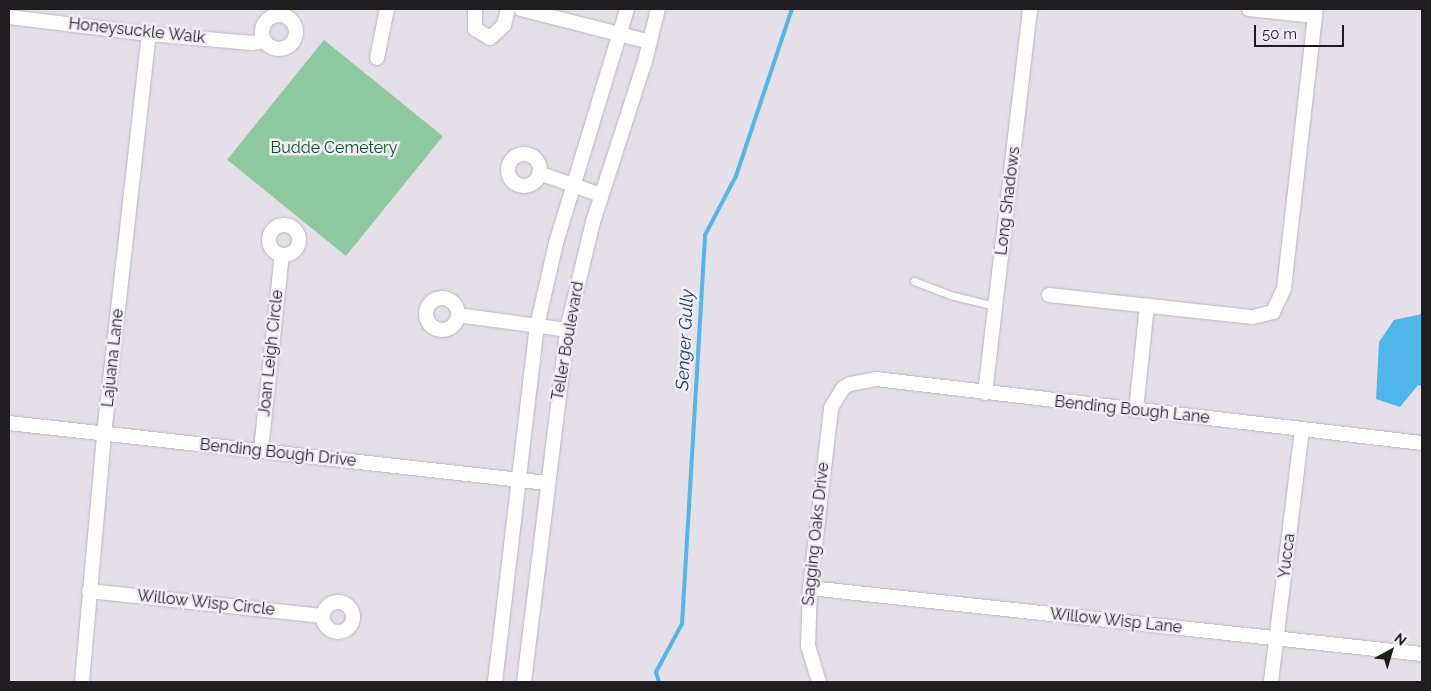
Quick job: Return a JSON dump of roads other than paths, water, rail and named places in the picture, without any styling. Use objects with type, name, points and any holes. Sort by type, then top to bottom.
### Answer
[{"type":"street","points":[[378,58],[387,9]]},
{"type":"street","points":[[475,9],[475,29],[490,38],[504,25],[508,9]]},
{"type":"street","points":[[521,9],[650,42]]},
{"type":"street","name":"Teller Boulevard","points":[[495,682],[537,326],[573,185],[621,35],[627,9]]},
{"type":"street","name":"Teller Boulevard","points":[[524,682],[567,330],[601,196],[650,42],[658,9]]},
{"type":"street","name":"Long Shadows","points":[[985,393],[1030,9]]},
{"type":"street","points":[[1049,295],[1253,317],[1268,315],[1278,306],[1284,288],[1315,13],[1249,9]]},
{"type":"street","name":"Honeysuckle Walk","points":[[9,17],[149,34],[252,43],[264,40]]},
{"type":"street","name":"Lajuana Lane","points":[[82,682],[104,434],[149,34]]},
{"type":"street","points":[[539,173],[601,196]]},
{"type":"street","name":"Joan Leigh Circle","points":[[261,450],[282,255]]},
{"type":"street","points":[[1136,410],[1147,306]]},
{"type":"street","points":[[458,315],[567,330]]},
{"type":"street","name":"Bending Bough Lane","points":[[843,388],[876,380],[1422,443]]},
{"type":"street","name":"Sagging Oaks Drive","points":[[819,682],[808,647],[810,588],[829,417],[843,388]]},
{"type":"street","name":"Bending Bough Drive","points":[[9,423],[547,483]]},
{"type":"street","name":"Yucca","points":[[1271,682],[1302,429]]},
{"type":"street","name":"Willow Wisp Lane","points":[[810,588],[1422,654]]},
{"type":"street","name":"Willow Wisp Circle","points":[[89,590],[323,616]]},
{"type":"lane","points":[[914,281],[950,295],[995,306]]},
{"type":"water","points":[[1422,314],[1422,386],[1418,385],[1400,407],[1376,399],[1379,342],[1394,320]]},
{"type":"waterway","name":"Senger Gully","points":[[659,682],[656,672],[682,624],[705,235],[736,176],[792,9]]},
{"type":"park label","name":"Budde Cemetery","points":[[334,148]]}]
